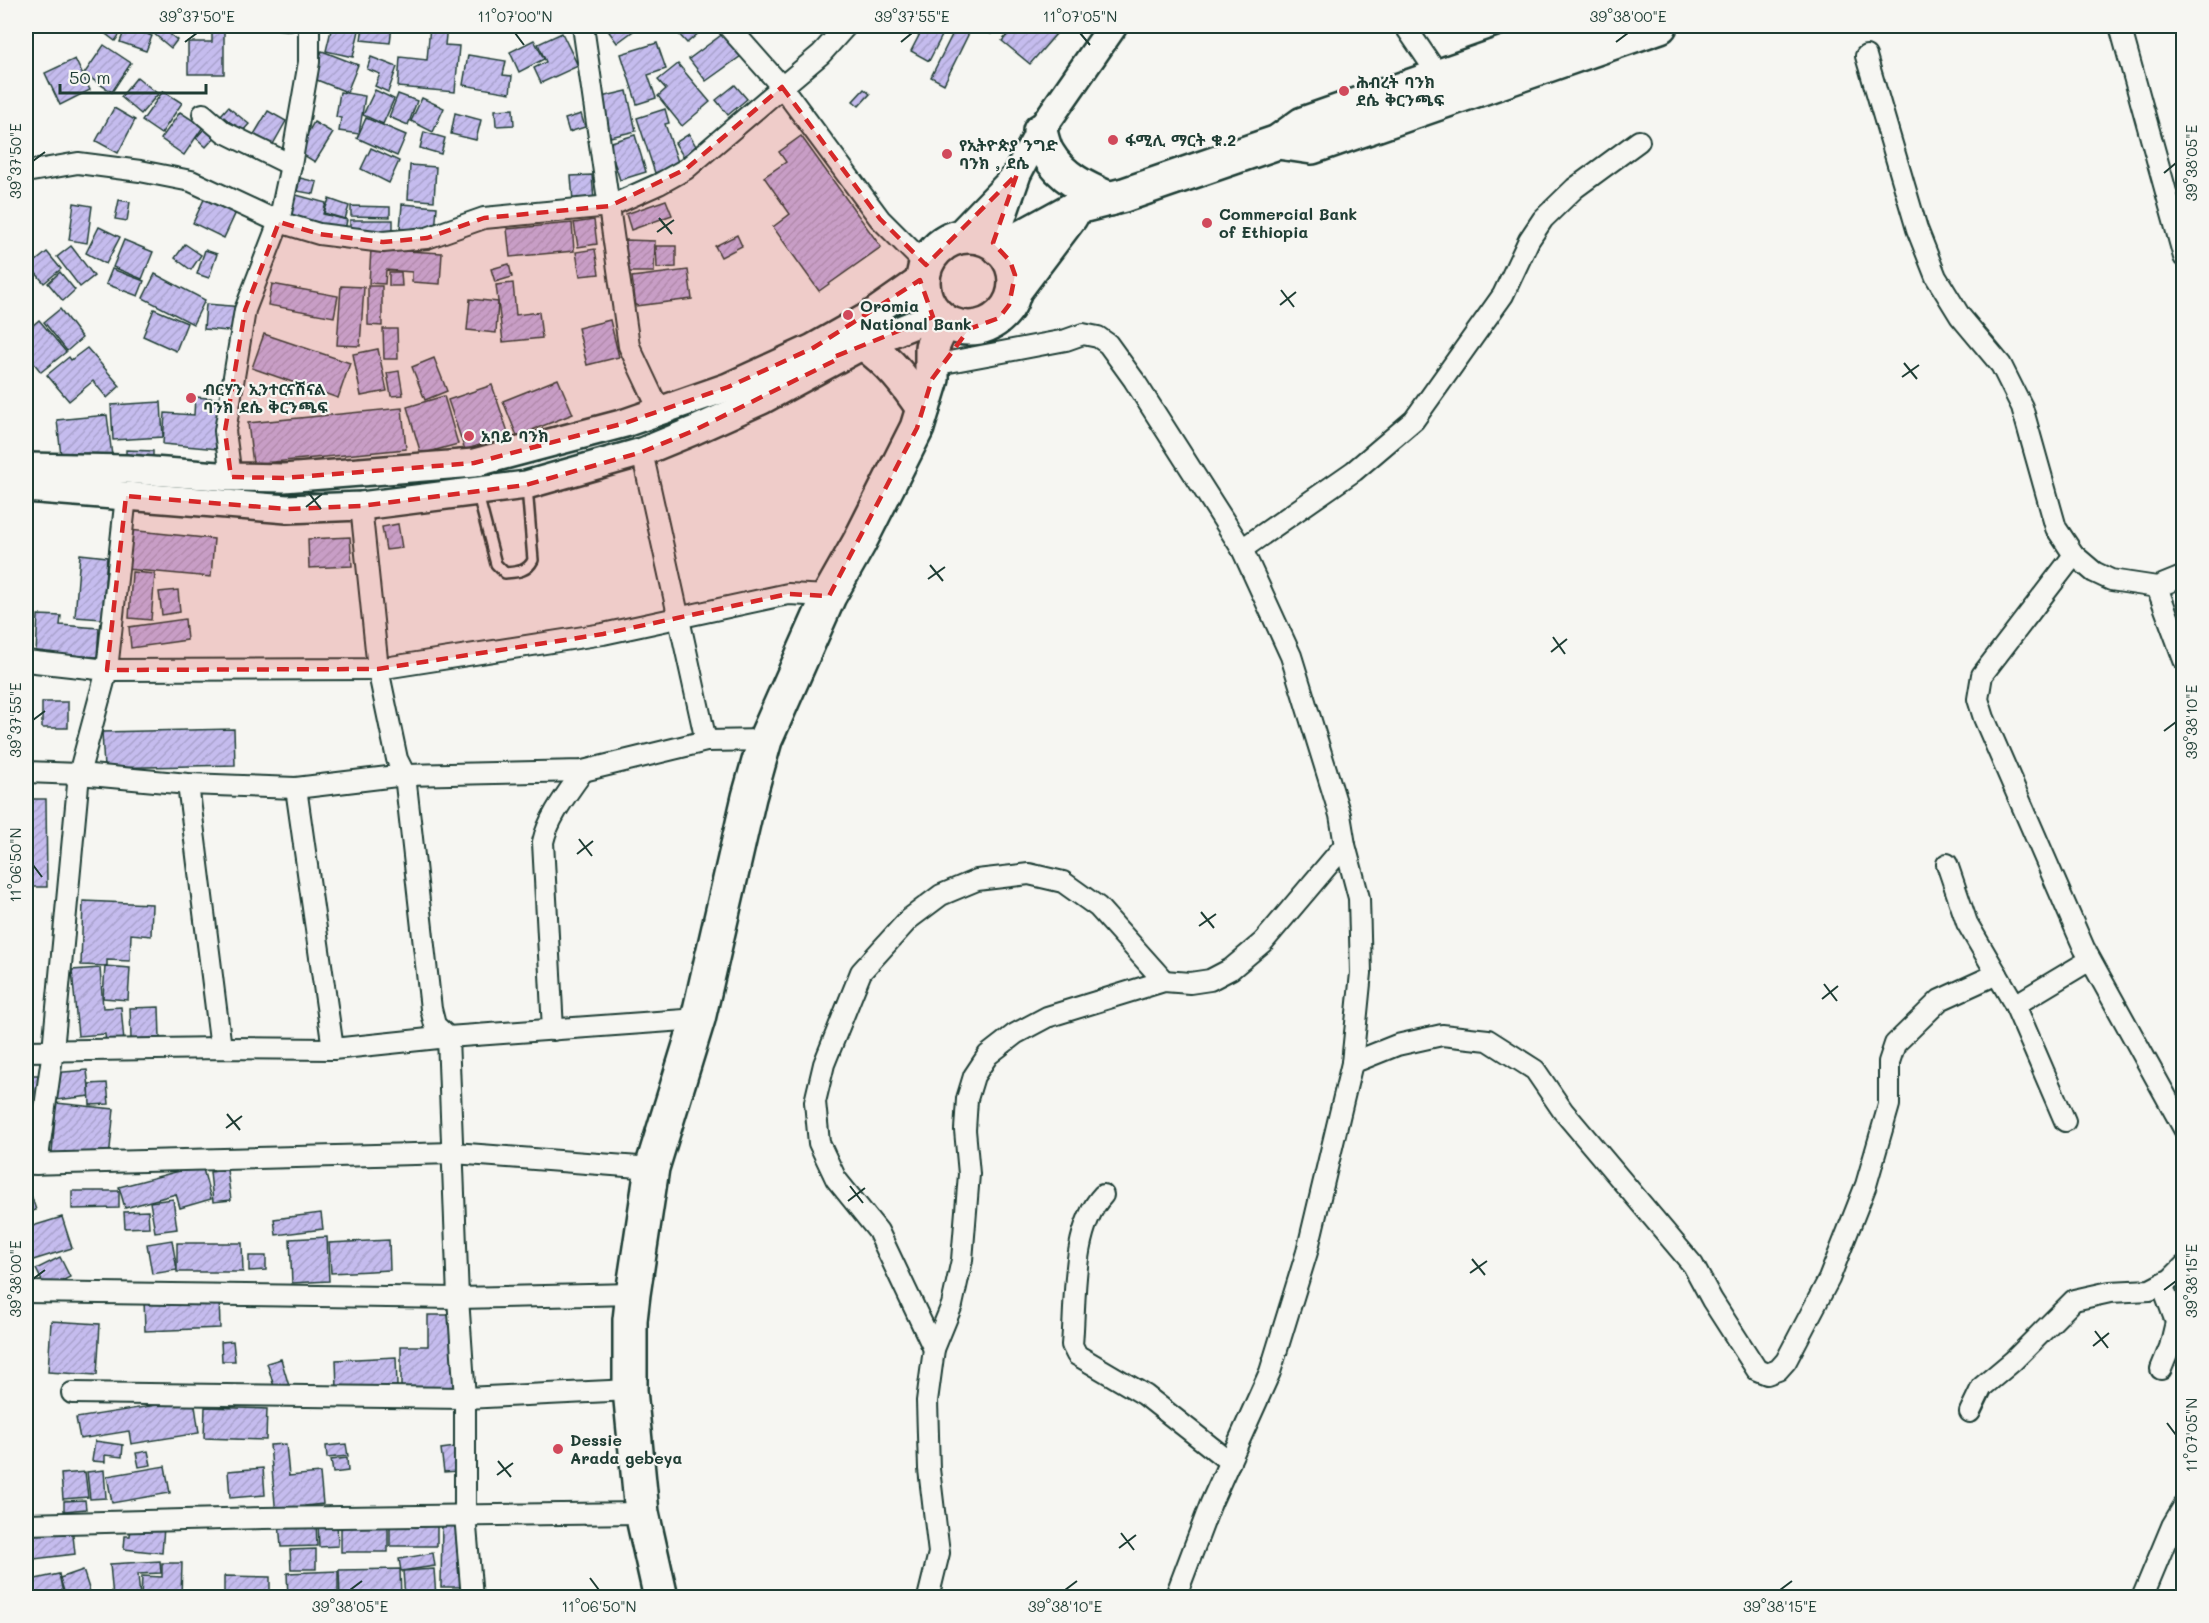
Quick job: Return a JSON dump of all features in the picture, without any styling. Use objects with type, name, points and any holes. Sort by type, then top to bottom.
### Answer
[{"type":"highway","points":[[1444,88],[1582,26]]},
{"type":"highway","points":[[997,246],[1077,207],[1110,199],[1278,142],[1312,147],[1373,113],[1444,88],[1660,26]]},
{"type":"highway","points":[[1040,131],[1047,153],[1062,172],[1081,187],[1110,199]]},
{"type":"highway","points":[[1015,290],[1015,275],[1010,261],[997,246],[975,237],[956,238],[943,244],[933,253],[925,271],[924,291],[928,304],[950,322],[985,326],[999,318],[1009,305],[1015,290],[1077,207]]},
{"type":"highway","points":[[661,1598],[642,1513],[630,1390],[630,1320],[652,1168],[698,1018],[749,797],[765,740],[829,596],[859,543],[917,428],[935,383],[932,347],[950,322]]},
{"type":"highway","points":[[865,344],[897,371],[935,383]]},
{"type":"street","points":[[231,477],[225,431],[244,310],[279,222],[309,62],[309,26]]},
{"type":"street","points":[[583,26],[629,346],[660,412]]},
{"type":"street","points":[[26,467],[126,469],[231,477],[284,478],[474,463],[625,423],[729,387],[813,348],[866,318],[925,271],[880,219],[782,87],[728,26]]},
{"type":"street","points":[[26,172],[78,163],[192,181],[279,222],[319,234],[383,242],[428,238],[484,218],[610,206],[660,184],[686,169],[821,54],[846,26]]},
{"type":"street","points":[[997,246],[1017,174],[1040,131],[1113,26]]},
{"type":"street","points":[[1405,26],[1444,88]]},
{"type":"street","points":[[2120,26],[2184,257]]},
{"type":"street","points":[[1866,56],[1917,229],[1936,277],[1960,316],[2001,365],[2022,407],[2056,528],[2074,555],[2094,572],[2111,580],[2157,587],[2184,576]]},
{"type":"street","points":[[203,114],[224,132],[291,165]]},
{"type":"street","points":[[1242,549],[1354,471],[1414,420],[1503,295],[1528,240],[1543,219],[1575,188],[1639,141]]},
{"type":"street","points":[[956,238],[1017,174]]},
{"type":"street","points":[[26,488],[286,509],[361,506],[526,485],[642,452],[762,400],[865,344],[950,322]]},
{"type":"street","points":[[935,383],[1083,334],[1098,337],[1108,344],[1134,380],[1242,549],[1291,656],[1340,814],[1345,845],[1359,898],[1360,973],[1352,1063],[1307,1252],[1274,1361],[1210,1503],[1175,1598]]},
{"type":"street","points":[[642,452],[706,741]]},
{"type":"street","points":[[126,496],[106,670],[80,774],[53,1050],[31,1164],[454,1153],[652,1168]]},
{"type":"street","points":[[361,506],[378,669],[397,759],[405,775],[431,1009],[435,1025],[448,1037],[465,1398],[465,1515],[472,1598]]},
{"type":"street","points":[[2074,555],[1982,675],[1978,699],[1984,718],[2090,960],[2184,1129]]},
{"type":"street","points":[[2157,587],[2184,660]]},
{"type":"street","points":[[26,661],[106,670],[378,669],[603,634],[788,594],[829,596]]},
{"type":"street","points":[[26,772],[80,774],[188,784],[296,788],[405,775],[583,771],[706,741],[765,740]]},
{"type":"street","points":[[553,1030],[543,843],[546,831],[562,801],[583,771]]},
{"type":"street","points":[[188,784],[221,1048]]},
{"type":"street","points":[[296,788],[333,1048]]},
{"type":"street","points":[[928,1598],[939,1553],[929,1469],[927,1401],[934,1349],[952,1305],[962,1260],[969,1174],[965,1130],[967,1099],[974,1076],[988,1055],[1015,1034],[1047,1017],[1164,981],[1210,980],[1231,969],[1263,942],[1345,845]]},
{"type":"street","points":[[1947,864],[1967,923],[2016,1005],[2065,1121]]},
{"type":"street","points":[[934,1349],[878,1231],[836,1179],[819,1143],[815,1102],[824,1064],[861,972],[909,919],[941,895],[976,880],[1029,874],[1063,882],[1098,907],[1164,981]]},
{"type":"street","points":[[2016,1005],[2090,960]]},
{"type":"street","points":[[1352,1063],[1397,1045],[1442,1035],[1488,1040],[1535,1070],[1563,1111],[1693,1265],[1712,1300],[1757,1370],[1767,1374],[1778,1370],[1786,1360],[1829,1279],[1866,1185],[1889,1105],[1889,1062],[1895,1044],[1940,1000],[1997,974]]},
{"type":"street","points":[[26,1051],[333,1048],[698,1018]]},
{"type":"street","points":[[1103,1195],[1088,1215],[1078,1261],[1072,1345],[1077,1355],[1144,1395],[1230,1462]]},
{"type":"street","points":[[1970,1412],[1982,1388],[2013,1361],[2074,1300],[2110,1292],[2150,1290],[2171,1279],[2184,1266]]},
{"type":"street","points":[[2161,1369],[2170,1347],[2176,1322],[2162,1284]]},
{"type":"street","points":[[26,1292],[459,1298],[633,1294]]},
{"type":"street","points":[[72,1393],[465,1398],[630,1390]]},
{"type":"street","points":[[2142,1598],[2172,1526],[2184,1506]]},
{"type":"street","points":[[26,1524],[642,1513]]},
{"type":"lane","points":[[477,492],[496,564],[505,573],[524,571],[533,560],[526,485]]},
{"type":"highlighted area","points":[[782,87],[880,219],[926,265],[1017,174],[993,243],[1010,261],[1015,275],[1009,305],[999,318],[969,329],[932,379],[917,428],[829,596],[788,594],[603,634],[378,669],[107,670],[126,496],[287,509],[361,506],[526,485],[642,452],[693,431],[836,360],[834,357],[933,317],[920,280],[813,348],[728,387],[625,423],[474,463],[284,478],[231,477],[225,431],[245,310],[279,222],[319,234],[383,242],[427,238],[484,218],[610,206],[686,169]]},
{"type":"building","points":[[106,26],[126,26],[115,41],[102,31]]},
{"type":"building","points":[[126,26],[152,36],[146,51],[120,42]]},
{"type":"building","points":[[160,26],[177,40],[171,48],[153,33]]},
{"type":"building","points":[[212,26],[224,26],[224,74],[188,74],[188,42],[212,42]]},
{"type":"building","points":[[246,26],[292,26],[292,31]]},
{"type":"building","points":[[332,26],[360,26],[353,57],[326,51]]},
{"type":"building","points":[[363,26],[392,26],[390,43],[361,40]]},
{"type":"building","points":[[430,26],[447,26],[445,45],[459,46],[455,92],[398,87],[400,57],[427,60]]},
{"type":"building","points":[[611,26],[640,26],[617,43],[607,29]]},
{"type":"building","points":[[677,26],[707,26],[687,43],[674,29]]},
{"type":"building","points":[[924,26],[947,26],[929,61],[911,51]]},
{"type":"building","points":[[974,26],[996,26],[991,34]]},
{"type":"building","points":[[1015,26],[1046,26],[1056,34],[1030,64],[1002,41]]},
{"type":"building","points":[[956,27],[969,33],[944,84],[931,77]]},
{"type":"building","points":[[562,33],[578,66],[541,83],[534,68],[546,62],[538,44]]},
{"type":"building","points":[[724,33],[741,56],[706,81],[689,59]]},
{"type":"building","points":[[534,40],[544,59],[519,72],[510,52]]},
{"type":"building","points":[[657,43],[666,69],[648,75],[656,98],[637,104],[621,54]]},
{"type":"building","points":[[104,45],[131,63],[112,92],[84,74]]},
{"type":"building","points":[[322,51],[358,65],[347,92],[312,78]]},
{"type":"building","points":[[468,55],[506,61],[503,75],[512,76],[510,93],[463,85]]},
{"type":"building","points":[[371,57],[397,67],[388,92],[375,86],[380,74],[367,69]]},
{"type":"building","points":[[75,59],[90,90],[60,105],[45,73]]},
{"type":"building","points":[[678,64],[710,102],[682,126],[658,96],[666,89],[658,80]]},
{"type":"building","points":[[137,77],[158,94],[141,114],[121,97]]},
{"type":"building","points":[[735,85],[747,99],[728,115],[716,100]]},
{"type":"building","points":[[864,89],[870,94],[859,106],[853,101]]},
{"type":"building","points":[[375,90],[394,99],[383,124],[363,115]]},
{"type":"building","points":[[163,91],[182,103],[161,134],[142,121]]},
{"type":"building","points":[[627,91],[636,131],[610,137],[601,97]]},
{"type":"building","points":[[340,92],[365,96],[359,134],[339,131],[341,118],[336,117]]},
{"type":"building","points":[[398,94],[417,101],[408,125],[389,117]]},
{"type":"building","points":[[422,98],[444,108],[433,132],[411,121]]},
{"type":"building","points":[[228,107],[249,124],[242,132],[221,115]]},
{"type":"building","points":[[114,108],[135,120],[118,153],[96,141]]},
{"type":"building","points":[[513,109],[514,125],[496,126],[495,110]]},
{"type":"building","points":[[665,109],[669,123],[665,124],[679,165],[655,173],[637,118]]},
{"type":"building","points":[[268,111],[286,121],[272,146],[253,136]]},
{"type":"building","points":[[180,112],[203,127],[184,155],[161,139]]},
{"type":"building","points":[[455,113],[481,120],[476,140],[451,134]]},
{"type":"building","points":[[581,114],[585,127],[569,132],[565,119]]},
{"type":"building","points":[[366,118],[406,135],[397,156],[357,138]]},
{"type":"building","points":[[314,122],[333,133],[315,162],[297,151]]},
{"type":"building","points":[[204,129],[214,138],[206,147],[196,138]]},
{"type":"building","points":[[424,132],[445,138],[441,154],[420,148]]},
{"type":"building","points":[[689,134],[697,148],[683,156],[675,143]]},
{"type":"building","points":[[635,135],[646,172],[620,180],[608,143]]},
{"type":"building","points":[[801,136],[881,247],[819,291],[773,227],[790,214],[764,177],[786,162],[779,152]]},
{"type":"building","points":[[371,148],[399,161],[389,183],[361,169]]},
{"type":"building","points":[[410,165],[436,167],[434,201],[408,199]]},
{"type":"building","points":[[592,175],[594,201],[573,202],[571,176]]},
{"type":"building","points":[[300,178],[317,182],[314,194],[297,191]]},
{"type":"building","points":[[289,193],[326,203],[323,214],[347,220],[344,234],[282,216]]},
{"type":"building","points":[[206,195],[237,210],[224,238],[193,223]]},
{"type":"building","points":[[329,199],[349,206],[345,219],[324,213]]},
{"type":"building","points":[[119,200],[130,202],[127,221],[115,219]]},
{"type":"building","points":[[666,200],[672,215],[631,230],[626,214]]},
{"type":"building","points":[[74,203],[92,206],[87,243],[69,240]]},
{"type":"building","points":[[402,204],[437,207],[435,232],[400,229]]},
{"type":"building","points":[[351,206],[390,207],[390,217],[351,216]]},
{"type":"building","points":[[350,220],[393,220],[393,234],[350,234]]},
{"type":"building","points":[[594,220],[597,244],[578,247],[574,223]]},
{"type":"building","points":[[572,223],[574,251],[510,257],[507,229]]},
{"type":"building","points":[[99,227],[120,237],[106,264],[86,253]]},
{"type":"building","points":[[737,235],[742,246],[721,257],[715,246]]},
{"type":"building","points":[[124,240],[153,252],[142,279],[113,267]]},
{"type":"building","points":[[626,240],[655,241],[654,272],[626,272]]},
{"type":"building","points":[[185,244],[201,255],[191,270],[175,258]]},
{"type":"building","points":[[71,246],[94,276],[80,287],[57,257]]},
{"type":"building","points":[[656,246],[676,246],[676,267],[657,268]]},
{"type":"building","points":[[371,249],[442,253],[440,284],[412,282],[412,272],[386,270],[385,284],[369,283]]},
{"type":"building","points":[[595,249],[599,274],[580,276],[576,252]]},
{"type":"building","points":[[205,250],[217,254],[209,278],[197,274]]},
{"type":"building","points":[[47,252],[61,269],[44,283],[30,266]]},
{"type":"building","points":[[509,264],[512,277],[495,282],[491,269]]},
{"type":"building","points":[[112,269],[144,281],[138,296],[106,284]]},
{"type":"building","points":[[688,270],[692,299],[636,306],[632,277]]},
{"type":"building","points":[[60,272],[75,290],[63,301],[48,283]]},
{"type":"building","points":[[389,272],[401,272],[402,286],[389,286]]},
{"type":"building","points":[[155,274],[205,300],[193,324],[143,298]]},
{"type":"building","points":[[513,283],[516,315],[539,312],[542,338],[503,342],[496,285]]},
{"type":"building","points":[[272,284],[338,296],[334,317],[268,305]]},
{"type":"building","points":[[341,286],[364,287],[360,346],[337,345]]},
{"type":"building","points":[[368,286],[382,286],[382,326],[368,325]]},
{"type":"building","points":[[470,299],[498,302],[496,333],[467,330]]},
{"type":"building","points":[[206,304],[243,307],[241,332],[204,329]]},
{"type":"building","points":[[60,309],[82,338],[67,351],[44,322]]},
{"type":"building","points":[[154,309],[187,323],[176,351],[143,336]]},
{"type":"building","points":[[39,320],[66,352],[41,372],[29,357],[26,360],[26,331]]},
{"type":"building","points":[[610,320],[619,357],[587,365],[578,328]]},
{"type":"building","points":[[383,329],[397,329],[398,359],[384,359]]},
{"type":"building","points":[[264,334],[350,363],[338,398],[252,368]]},
{"type":"building","points":[[87,348],[120,386],[107,398],[93,381],[69,401],[47,375],[69,357],[71,360]]},
{"type":"building","points":[[378,349],[387,391],[361,396],[353,354]]},
{"type":"building","points":[[434,358],[447,391],[425,400],[412,367]]},
{"type":"building","points":[[399,371],[403,395],[391,396],[387,373]]},
{"type":"building","points":[[558,379],[573,414],[517,436],[503,401]]},
{"type":"building","points":[[492,385],[509,435],[465,450],[448,400]]},
{"type":"building","points":[[444,396],[458,444],[421,454],[407,407]]},
{"type":"building","points":[[195,397],[222,399],[218,449],[163,444],[165,413],[194,415]]},
{"type":"building","points":[[161,402],[163,437],[113,440],[111,405]]},
{"type":"building","points":[[402,408],[406,449],[253,464],[248,423]]},
{"type":"building","points":[[107,415],[112,456],[90,459],[89,453],[61,456],[57,420]]},
{"type":"building","points":[[126,450],[153,451],[153,466],[126,466]]},
{"type":"building","points":[[398,524],[402,548],[386,550],[382,527]]},
{"type":"building","points":[[129,530],[214,539],[211,577],[126,569]]},
{"type":"building","points":[[350,537],[352,566],[309,568],[308,539]]},
{"type":"building","points":[[80,554],[107,557],[102,619],[75,617]]},
{"type":"building","points":[[132,572],[155,574],[151,620],[129,618]]},
{"type":"building","points":[[178,590],[180,612],[162,615],[159,592]]},
{"type":"building","points":[[38,615],[61,616],[60,625],[99,628],[97,657],[36,653]]},
{"type":"building","points":[[185,619],[187,640],[131,648],[129,627]]},
{"type":"building","points":[[42,702],[68,702],[68,728],[42,728]]},
{"type":"building","points":[[234,729],[235,765],[104,768],[102,732]]},
{"type":"building","points":[[26,799],[46,799],[47,887],[26,887]]},
{"type":"building","points":[[83,901],[152,904],[151,936],[131,934],[130,961],[107,960],[107,966],[81,965]]},
{"type":"building","points":[[105,966],[130,968],[128,1000],[103,998]]},
{"type":"building","points":[[100,968],[103,1008],[121,1007],[124,1042],[106,1043],[105,1034],[78,1036],[72,970]]},
{"type":"building","points":[[159,1007],[160,1038],[131,1039],[130,1008]]},
{"type":"building","points":[[87,1070],[90,1096],[56,1100],[53,1073]]},
{"type":"building","points":[[26,1075],[42,1075],[43,1099],[26,1100]]},
{"type":"building","points":[[107,1083],[109,1104],[90,1105],[89,1084]]},
{"type":"building","points":[[56,1103],[114,1109],[109,1158],[52,1153]]},
{"type":"building","points":[[26,1107],[34,1107],[34,1157],[26,1156]]},
{"type":"building","points":[[202,1165],[211,1199],[180,1208],[176,1194],[125,1208],[119,1187]]},
{"type":"building","points":[[227,1170],[231,1200],[213,1202],[210,1172]]},
{"type":"building","points":[[26,1180],[36,1210],[26,1213]]},
{"type":"building","points":[[72,1191],[119,1191],[119,1208],[72,1209]]},
{"type":"building","points":[[173,1199],[177,1229],[155,1232],[150,1202]]},
{"type":"building","points":[[148,1211],[149,1227],[125,1228],[124,1212]]},
{"type":"building","points":[[321,1213],[323,1229],[276,1235],[274,1219]]},
{"type":"building","points":[[62,1217],[72,1248],[30,1261],[26,1246],[26,1228]]},
{"type":"building","points":[[327,1237],[329,1281],[292,1283],[290,1239]]},
{"type":"building","points":[[172,1240],[177,1270],[152,1274],[147,1244]]},
{"type":"building","points":[[389,1240],[390,1270],[331,1273],[329,1243]]},
{"type":"building","points":[[177,1243],[242,1243],[243,1272],[177,1272]]},
{"type":"building","points":[[249,1256],[266,1256],[266,1270],[249,1271]]},
{"type":"building","points":[[60,1257],[70,1277],[46,1289],[36,1269]]},
{"type":"building","points":[[219,1296],[220,1328],[145,1331],[144,1299]]},
{"type":"building","points":[[428,1315],[457,1315],[456,1392],[401,1392],[401,1346],[428,1346]]},
{"type":"building","points":[[51,1321],[100,1324],[97,1375],[48,1372]]},
{"type":"building","points":[[233,1341],[235,1361],[222,1361],[221,1342]]},
{"type":"building","points":[[396,1357],[397,1386],[337,1389],[336,1360]]},
{"type":"building","points":[[281,1359],[289,1386],[275,1390],[267,1363]]},
{"type":"building","points":[[194,1399],[199,1433],[131,1444],[129,1431],[80,1439],[76,1418]]},
{"type":"building","points":[[205,1407],[267,1409],[266,1440],[204,1438]]},
{"type":"building","points":[[95,1441],[123,1445],[122,1457],[105,1455],[105,1462],[92,1461]]},
{"type":"building","points":[[286,1444],[289,1476],[320,1473],[323,1504],[305,1506],[305,1513],[276,1516],[270,1445]]},
{"type":"building","points":[[346,1444],[348,1456],[327,1458],[326,1446]]},
{"type":"building","points":[[455,1447],[458,1471],[444,1472],[441,1449]]},
{"type":"building","points":[[148,1451],[151,1465],[139,1467],[136,1453]]},
{"type":"building","points":[[347,1458],[348,1471],[333,1473],[331,1460]]},
{"type":"building","points":[[165,1466],[170,1493],[112,1503],[107,1476]]},
{"type":"building","points":[[263,1468],[265,1495],[230,1498],[228,1471]]},
{"type":"building","points":[[104,1470],[106,1498],[90,1499],[87,1472]]},
{"type":"building","points":[[85,1472],[88,1497],[63,1499],[61,1474]]},
{"type":"building","points":[[85,1500],[86,1509],[64,1511],[64,1501]]},
{"type":"building","points":[[437,1519],[437,1546],[390,1546],[390,1520]]},
{"type":"building","points":[[341,1520],[388,1520],[388,1552],[341,1552]]},
{"type":"building","points":[[442,1520],[461,1521],[460,1587],[441,1587]]},
{"type":"building","points":[[316,1521],[317,1546],[281,1547],[279,1522]]},
{"type":"building","points":[[337,1521],[338,1546],[319,1547],[318,1522]]},
{"type":"building","points":[[131,1524],[164,1527],[162,1553],[124,1549],[125,1536],[130,1536]]},
{"type":"building","points":[[72,1526],[75,1554],[26,1560],[26,1532]]},
{"type":"building","points":[[316,1549],[316,1569],[291,1569],[290,1550]]},
{"type":"building","points":[[433,1553],[435,1566],[401,1571],[399,1559]]},
{"type":"building","points":[[160,1561],[161,1573],[138,1574],[140,1598],[113,1598],[110,1564]]},
{"type":"building","points":[[162,1563],[182,1563],[181,1598],[141,1598],[142,1576],[162,1577]]},
{"type":"building","points":[[400,1569],[401,1597],[340,1598],[339,1570]]},
{"type":"building","points":[[434,1569],[436,1597],[405,1598],[403,1571]]},
{"type":"building","points":[[83,1570],[92,1598],[66,1598],[60,1578]]},
{"type":"building","points":[[338,1571],[338,1598],[288,1598],[287,1573]]},
{"type":"building","points":[[59,1574],[64,1598],[33,1598],[32,1594],[26,1595],[26,1581]]},
{"type":"building","points":[[224,1576],[270,1577],[270,1598],[224,1598]]},
{"type":"place","name":"ሕብረት ባንክ ደሴ ቅርንጫፍ","points":[[1344,91]]},
{"type":"place","name":"ፋሚሊ ማርት ቁ.2","points":[[1113,140]]},
{"type":"place","name":"የኢትዮጵያ ንግድ ባንክ , ደሴ","points":[[947,154]]},
{"type":"place","name":"Commercial Bank of Ethiopia","points":[[1207,223]]},
{"type":"place","name":"Oromia National Bank","points":[[848,315]]},
{"type":"place","name":"ብርሃን ኢንተርናሽናል ባንክ ደሴ ቅርንጫፍ","points":[[191,398]]},
{"type":"place","name":"አባይ ባንክ","points":[[469,436]]},
{"type":"place","name":"Dessie Arada gebeya","points":[[558,1449]]}]
